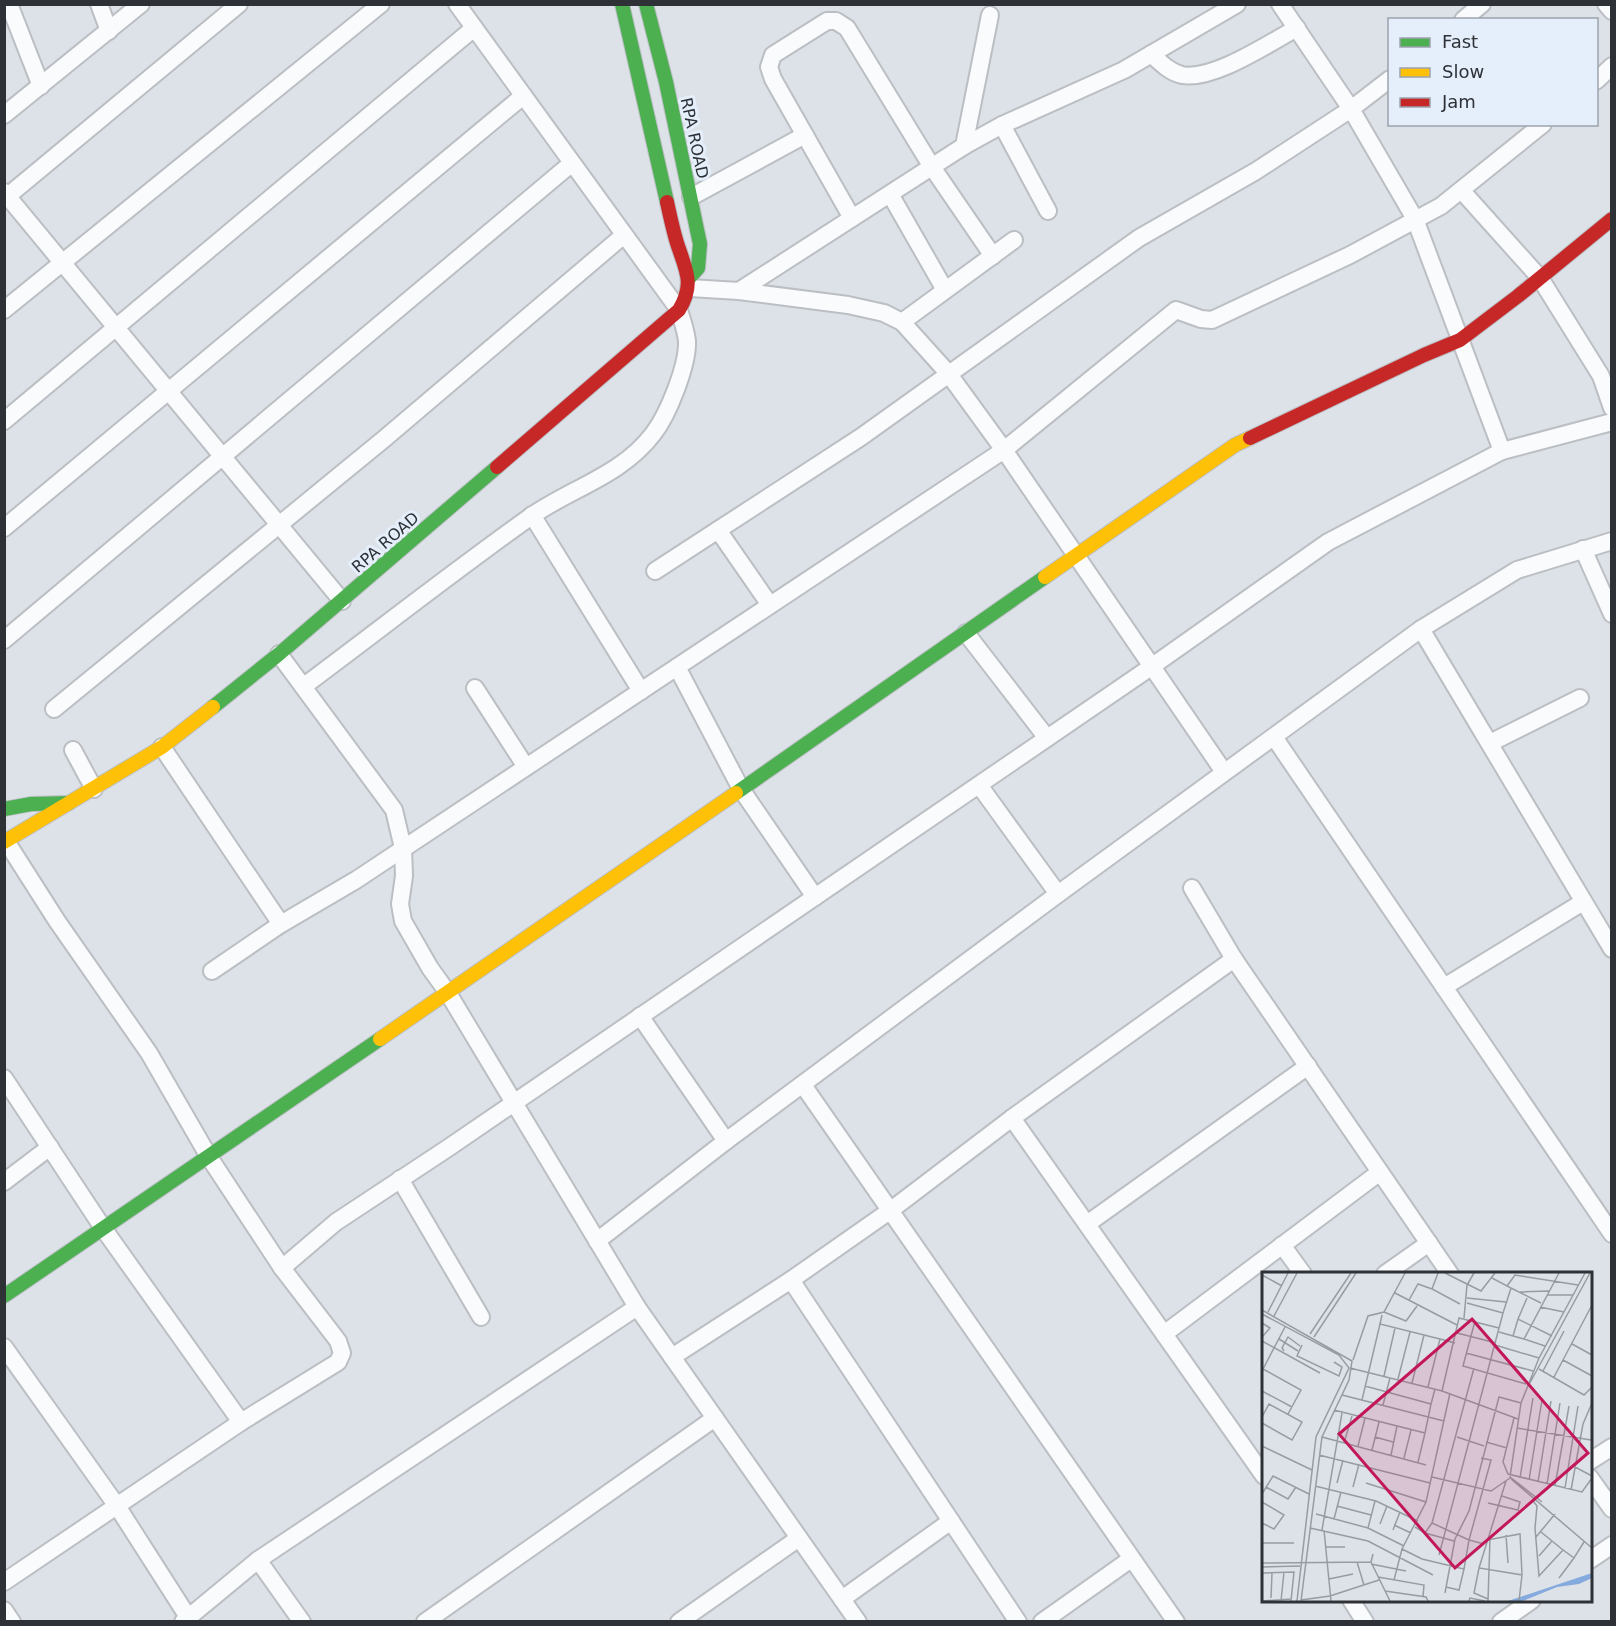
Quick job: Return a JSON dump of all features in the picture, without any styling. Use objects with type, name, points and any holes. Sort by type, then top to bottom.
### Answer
[{"type":"street","points":[[99,4],[109,31]]},
{"type":"street","points":[[4,116],[141,4]]},
{"type":"street","points":[[239,4],[6,196],[342,601]]},
{"type":"street","points":[[4,309],[381,4]]},
{"type":"street","points":[[304,686],[532,515],[622,465],[655,432],[677,388],[684,358],[687,342],[679,310],[457,4]]},
{"type":"street","points":[[622,4],[676,241],[690,282],[739,291],[848,305],[884,313],[902,322],[948,373],[1004,450],[1224,772]]},
{"type":"street","name":"RPA ROAD","points":[[5,842],[162,747],[342,601],[679,310],[686,300],[690,282],[698,268],[700,244],[666,82],[646,4]]},
{"type":"street","points":[[739,291],[964,146],[1002,125],[1124,70],[1238,4]]},
{"type":"street","points":[[1280,4],[1351,109],[1415,219],[1502,451]]},
{"type":"street","points":[[1465,18],[1482,4]]},
{"type":"street","points":[[1606,4],[1611,11]]},
{"type":"street","points":[[9,15],[40,86]]},
{"type":"street","points":[[964,146],[990,15]]},
{"type":"street","points":[[852,218],[773,79],[769,67],[773,56],[827,21],[836,21],[847,28],[932,167],[993,256]]},
{"type":"street","points":[[4,421],[474,28]]},
{"type":"street","points":[[1151,54],[1167,68],[1181,75],[1199,75],[1224,67],[1297,28]]},
{"type":"street","points":[[1598,79],[1611,66]]},
{"type":"street","points":[[655,571],[861,437],[1138,238],[1256,171],[1351,109],[1388,79]]},
{"type":"street","points":[[4,528],[523,96]]},
{"type":"street","points":[[1002,125],[1048,211]]},
{"type":"street","points":[[212,971],[281,924],[403,848],[1004,450],[1176,310],[1201,319],[1212,320],[1350,255],[1441,206],[1541,126]]},
{"type":"street","points":[[691,196],[805,135]]},
{"type":"street","points":[[4,640],[572,163]]},
{"type":"street","points":[[1462,191],[1540,278],[1606,372],[1611,408]]},
{"type":"street","points":[[890,194],[945,290]]},
{"type":"street","points":[[4,1296],[448,993],[1234,445],[1460,340],[1611,219]]},
{"type":"street","points":[[54,709],[384,439],[624,235]]},
{"type":"street","points":[[902,322],[1014,240]]},
{"type":"street","points":[[282,1268],[336,1222],[979,785],[1328,542],[1502,451],[1611,422]]},
{"type":"street","points":[[532,515],[640,691]]},
{"type":"street","points":[[718,531],[770,605]]},
{"type":"street","points":[[597,1241],[726,1141],[1058,894],[1421,629],[1517,570],[1611,541]]},
{"type":"street","points":[[1583,549],[1611,614]]},
{"type":"street","points":[[1421,629],[1611,949]]},
{"type":"street","points":[[966,633],[1047,738]]},
{"type":"street","points":[[279,654],[394,810],[403,848],[404,876],[400,904],[403,921],[430,968],[448,993],[637,1307],[858,1622]]},
{"type":"street","points":[[677,667],[741,789],[815,897]]},
{"type":"street","points":[[475,688],[526,767]]},
{"type":"street","points":[[1490,743],[1580,698]]},
{"type":"street","points":[[1274,737],[1611,1234]]},
{"type":"street","points":[[162,747],[281,924]]},
{"type":"street","points":[[73,750],[94,789]]},
{"type":"street","points":[[979,785],[1058,894]]},
{"type":"street","name":"RPA ROAD","points":[[4,809],[32,804],[71,803]]},
{"type":"street","points":[[4,1582],[241,1422],[338,1362],[342,1353],[338,1341],[282,1268],[209,1157],[149,1053],[5,842]]},
{"type":"street","points":[[1192,888],[1234,959],[1449,1272]]},
{"type":"street","points":[[1444,987],[1583,902]]},
{"type":"street","points":[[672,1357],[791,1280],[891,1210],[1012,1118],[1234,959]]},
{"type":"street","points":[[640,1016],[726,1141]]},
{"type":"street","points":[[1087,1224],[1308,1066]]},
{"type":"street","points":[[4,1078],[103,1228],[241,1422]]},
{"type":"street","points":[[802,1085],[1176,1622]]},
{"type":"street","points":[[1012,1118],[1262,1472]]},
{"type":"street","points":[[4,1182],[50,1147]]},
{"type":"street","points":[[1164,1334],[1380,1172]]},
{"type":"street","points":[[400,1179],[481,1317]]},
{"type":"street","points":[[1388,1272],[1429,1244]]},
{"type":"street","points":[[1282,1245],[1302,1272]]},
{"type":"street","points":[[791,1280],[1018,1622]]},
{"type":"street","points":[[4,1347],[117,1506],[186,1619],[258,1560],[637,1307]]},
{"type":"street","points":[[425,1622],[715,1418]]},
{"type":"street","points":[[1592,1460],[1611,1447]]},
{"type":"street","points":[[1592,1481],[1611,1509]]},
{"type":"street","points":[[842,1599],[951,1521]]},
{"type":"street","points":[[679,1622],[799,1538]]},
{"type":"street","points":[[1592,1559],[1611,1545]]},
{"type":"street","points":[[1042,1622],[1131,1559]]},
{"type":"street","points":[[258,1560],[302,1622]]},
{"type":"street","points":[[1352,1602],[1365,1622]]},
{"type":"street","points":[[1501,1622],[1529,1602]]},
{"type":"street","points":[[4,1610],[12,1622]]},
{"type":"traffic: fast","points":[[622,4],[667,202]]},
{"type":"traffic: fast","points":[[646,4],[666,82],[700,244],[698,268],[690,277]]},
{"type":"traffic: fast","points":[[213,707],[279,654],[497,467]]},
{"type":"traffic: fast","points":[[736,793],[1045,577]]},
{"type":"traffic: fast","points":[[4,809],[31,804],[69,803]]},
{"type":"traffic: fast","points":[[4,1296],[380,1039]]},
{"type":"traffic: slow","points":[[1045,577],[1235,445],[1250,438]]},
{"type":"traffic: slow","points":[[4,842],[162,747],[213,707]]},
{"type":"traffic: slow","points":[[380,1039],[736,793]]},
{"type":"traffic: jam","points":[[497,467],[679,310],[688,284],[667,202]]},
{"type":"traffic: jam","points":[[1250,438],[1460,340],[1612,219]]}]
